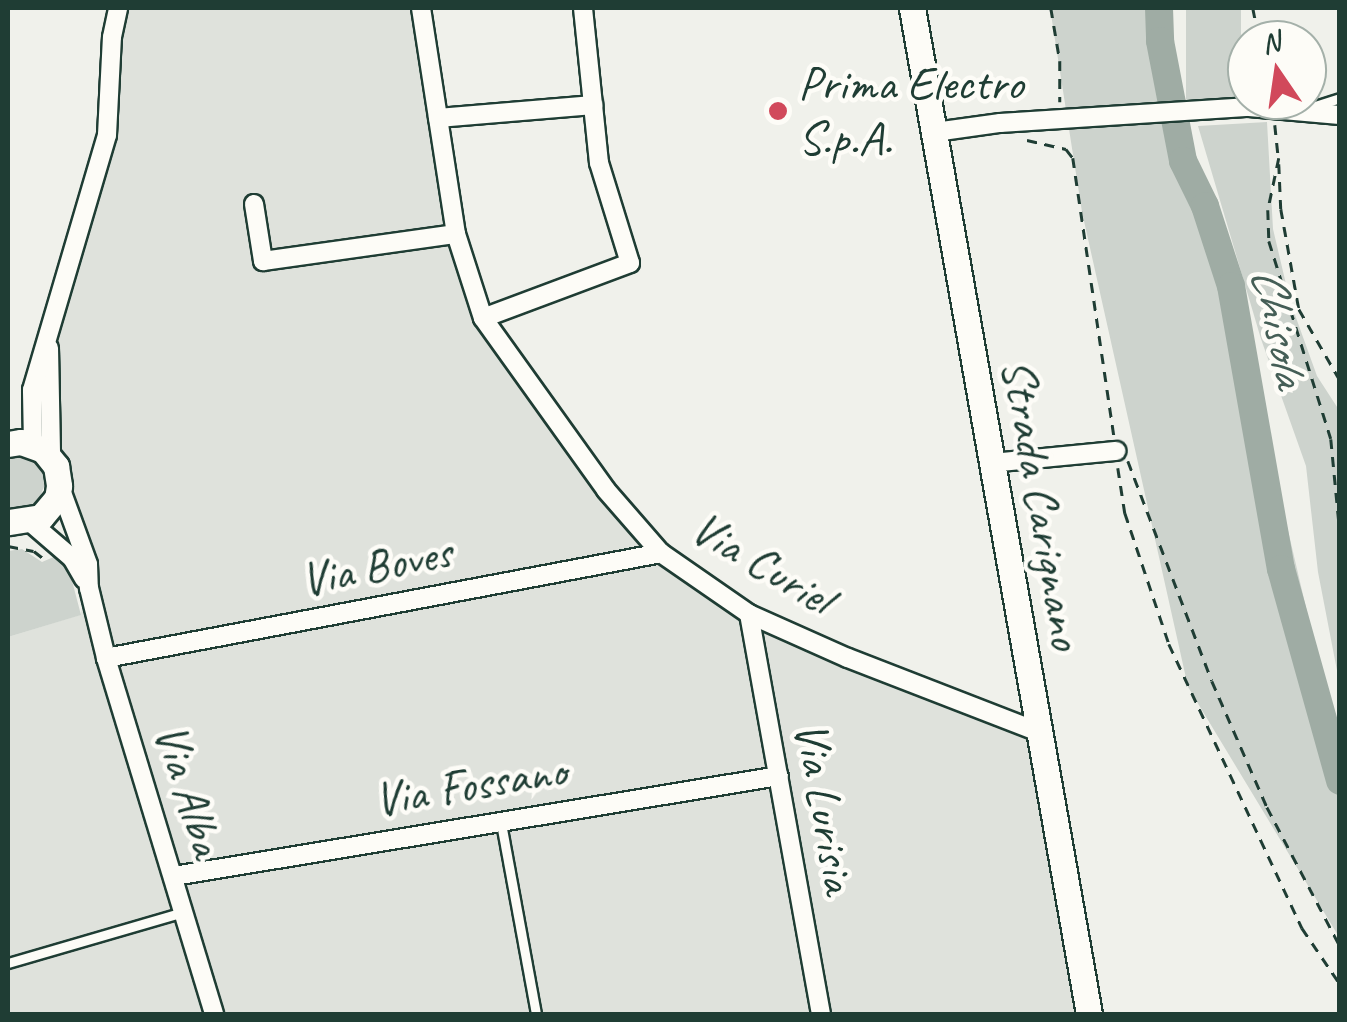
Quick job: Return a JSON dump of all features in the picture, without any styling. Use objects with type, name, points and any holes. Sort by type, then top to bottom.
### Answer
[{"type":"main road","name":"Strada Carignano","points":[[912,8],[1089,1014]]},
{"type":"main road","points":[[19,522],[50,508],[60,486],[24,443]]},
{"type":"street","points":[[24,443],[48,327],[90,204],[108,135],[110,8]]},
{"type":"street","points":[[112,37],[118,8]]},
{"type":"street","name":"Via Curiel","points":[[421,8],[456,234],[483,318],[542,406],[661,554],[749,614],[848,658],[1039,732]]},
{"type":"street","points":[[483,318],[630,263],[599,163],[582,8]]},
{"type":"street","points":[[438,118],[593,105]]},
{"type":"street","points":[[936,132],[1000,123],[1227,108]]},
{"type":"street","points":[[254,204],[263,261],[456,234]]},
{"type":"street","points":[[991,463],[1116,451]]},
{"type":"street","name":"Via Alba","points":[[60,486],[88,564],[88,588]]},
{"type":"street","name":"Via Alba","points":[[19,522],[72,558],[88,588],[214,1014]]},
{"type":"street","name":"Via Boves","points":[[106,658],[661,554]]},
{"type":"street","name":"Via Lurisia","points":[[749,614],[820,1014]]},
{"type":"street","name":"Via Fossano","points":[[174,876],[779,776]]},
{"type":"lane","points":[[500,820],[536,1014]]},
{"type":"lane","points":[[8,963],[184,912]]},
{"type":"path","points":[[1050,8],[1060,61],[1060,119]]},
{"type":"path","points":[[1277,120],[1281,209],[1298,310],[1340,380]]},
{"type":"path","points":[[1000,123],[1027,140],[1066,149],[1073,158],[1125,513],[1169,644],[1302,928],[1340,984]]},
{"type":"path","points":[[1278,158],[1268,210],[1269,242],[1331,440],[1340,533]]},
{"type":"path","points":[[1116,451],[1127,458],[1160,535],[1174,584],[1267,807],[1340,946]]},
{"type":"shaded area","points":[[118,8],[421,8],[456,234],[483,318],[606,490],[711,590],[1039,732],[1089,1014],[8,1014],[8,637],[80,615],[89,588],[59,486],[48,327],[90,204]]},
{"type":"shaded area","points":[[1050,8],[1159,8],[1160,41],[1183,161],[1231,286],[1339,749],[1339,937],[1188,687],[1082,212]]},
{"type":"shaded area","points":[[1186,8],[1241,8],[1241,20],[1227,20],[1227,99],[1186,99]]},
{"type":"shaded area","points":[[1267,122],[1273,229],[1290,301],[1317,376],[1339,410],[1339,681],[1318,572],[1306,466],[1261,339],[1198,126]]},
{"type":"shaded area","points":[[8,455],[36,459],[47,479],[38,502],[15,510],[8,508]]},
{"type":"shaded area","points":[[22,549],[42,562],[56,556],[70,573],[81,615],[8,637],[8,551]]},
{"type":"waterway","name":"Chisola","points":[[1159,8],[1160,41],[1183,161],[1205,206],[1231,286],[1281,569],[1340,781]]},
{"type":"place","name":"Prima Electro S.p.A.","points":[[778,111]]}]
